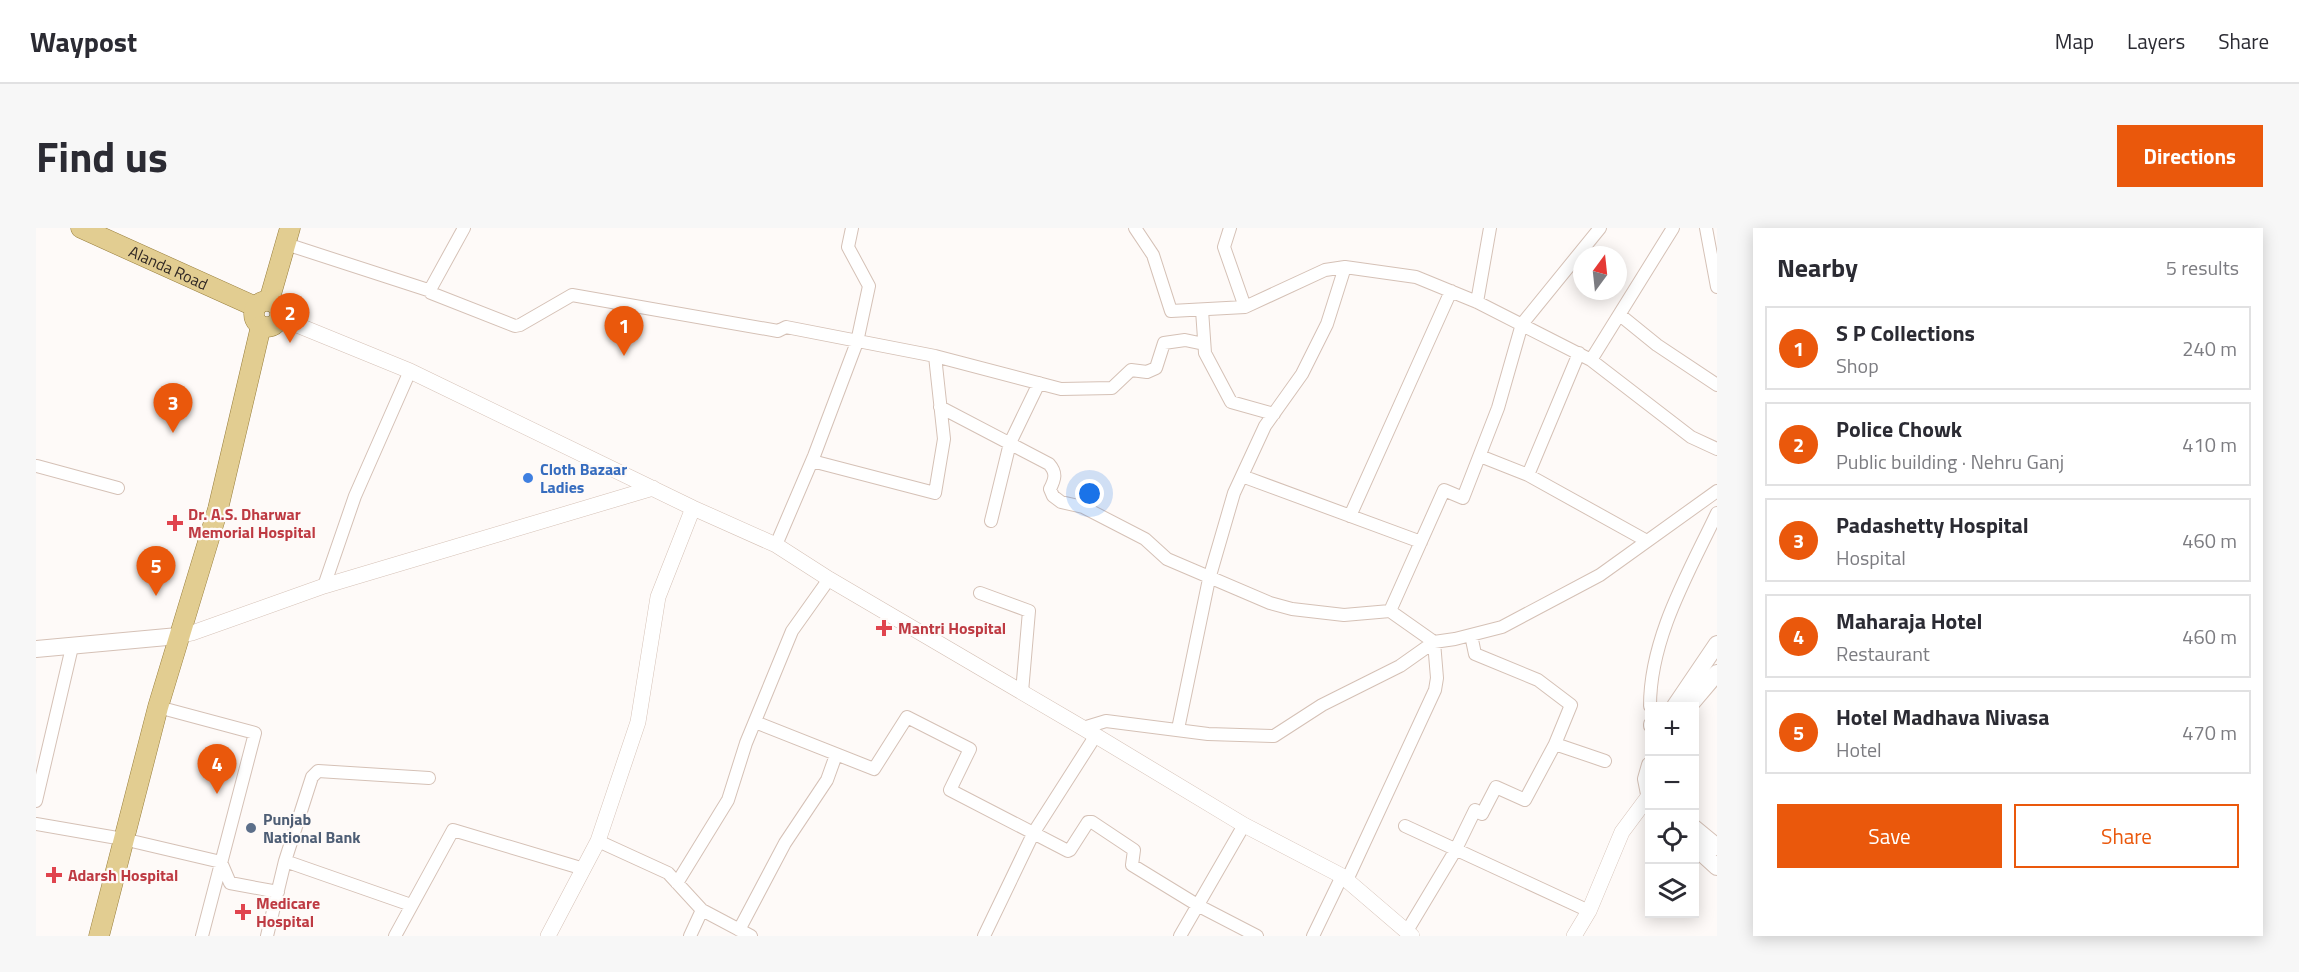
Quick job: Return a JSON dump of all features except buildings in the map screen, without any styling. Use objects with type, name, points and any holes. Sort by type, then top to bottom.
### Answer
[{"type":"main road","name":"Alanda Road","points":[[81,228],[263,304]]},
{"type":"main road","points":[[99,936],[129,841],[271,323],[280,310],[276,304],[263,304],[288,236]]},
{"type":"main road","points":[[36,649],[185,635]]},
{"type":"main road","points":[[1678,702],[1717,644]]},
{"type":"main road","points":[[1692,702],[1717,673]]},
{"type":"main road","points":[[1699,831],[1717,847]]},
{"type":"main road","points":[[112,936],[129,841]]},
{"type":"main road","points":[[1699,850],[1717,867]]},
{"type":"street","points":[[431,291],[464,228]]},
{"type":"street","points":[[776,545],[812,461],[857,342],[869,286],[848,247],[852,228]]},
{"type":"street","points":[[1135,228],[1153,255],[1171,311],[1245,307],[1325,270],[1345,267],[1416,277],[1477,302],[1592,360],[1691,437],[1717,449]]},
{"type":"street","points":[[1230,228],[1224,247],[1245,307]]},
{"type":"street","points":[[1477,302],[1490,228]]},
{"type":"street","points":[[1390,611],[1444,490],[1463,498],[1498,408],[1521,324],[1600,228]]},
{"type":"street","points":[[1592,360],[1674,228]]},
{"type":"street","points":[[1706,228],[1717,287]]},
{"type":"street","points":[[288,236],[515,326],[572,295],[778,331],[786,327],[935,356],[1070,390],[1112,388],[1131,370],[1147,372],[1155,368],[1164,343],[1185,340],[1204,344]]},
{"type":"street","points":[[1178,729],[1209,579],[1233,493],[1265,426],[1302,374],[1328,324],[1345,267]]},
{"type":"street","points":[[1350,516],[1451,291]]},
{"type":"street","points":[[1202,310],[1205,353],[1231,402],[1274,414]]},
{"type":"street","points":[[1620,315],[1676,359],[1717,385]]},
{"type":"street","points":[[271,323],[410,371],[693,508],[776,545],[829,579],[1090,731],[1244,825],[1344,878],[1409,933],[1455,851],[1474,810],[1482,814],[1496,787],[1525,800],[1555,744],[1571,705],[1538,680],[1475,654],[1471,635]]},
{"type":"street","points":[[1528,475],[1579,353]]},
{"type":"street","points":[[812,461],[935,493],[944,439],[935,356]]},
{"type":"street","points":[[324,586],[355,496],[410,371]]},
{"type":"street","points":[[992,521],[1010,443],[1039,383]]},
{"type":"street","points":[[940,406],[1049,464],[1054,470],[1055,478],[1050,489],[1053,496],[1061,502],[1083,507],[1145,540],[1167,559],[1209,579],[1270,603],[1292,609],[1344,615],[1390,611],[1434,642]]},
{"type":"street","points":[[1480,456],[1528,475],[1647,541]]},
{"type":"street","points":[[36,466],[118,488]]},
{"type":"street","points":[[1242,476],[1421,542]]},
{"type":"street","points":[[185,635],[324,586],[653,488]]},
{"type":"street","points":[[984,936],[1034,832],[1090,731],[1106,721],[1208,734],[1274,736],[1322,705],[1400,666],[1434,642],[1502,627],[1600,575],[1717,491]]},
{"type":"street","points":[[548,936],[598,841],[638,722],[658,597],[693,508]]},
{"type":"street","points":[[1650,702],[1650,685],[1661,635],[1717,513]]},
{"type":"street","points":[[677,883],[728,800],[755,722],[792,631],[829,579]]},
{"type":"street","points":[[980,593],[1029,611],[1022,692]]},
{"type":"street","points":[[1313,936],[1344,878],[1435,690],[1437,678],[1434,642]]},
{"type":"street","points":[[36,801],[72,647]]},
{"type":"street","points":[[165,709],[255,733],[202,936]]},
{"type":"street","points":[[755,722],[875,769],[907,717],[970,749],[950,790],[1069,851],[1088,822],[1092,822],[1134,850],[1132,865],[1199,906],[1257,936]]},
{"type":"street","points":[[1555,744],[1605,761]]},
{"type":"street","points":[[739,930],[785,843],[826,780],[836,755]]},
{"type":"street","points":[[267,936],[285,861],[312,777],[318,771],[429,778]]},
{"type":"street","points":[[1574,936],[1589,911],[1622,832],[1645,803]]},
{"type":"street","points":[[36,824],[129,841],[221,862]]},
{"type":"street","points":[[1180,936],[1244,825]]},
{"type":"street","points":[[1405,826],[1589,911]]},
{"type":"street","points":[[395,936],[453,830],[584,869]]},
{"type":"street","points":[[598,841],[668,873],[702,910],[751,936]]},
{"type":"street","points":[[285,861],[411,905]]},
{"type":"street","points":[[221,862],[230,883],[278,892]]},
{"type":"street","points":[[690,936],[702,910]]},
{"type":"place","name":"Police Chowk","points":[[290,343]]},
{"type":"place","name":"S P Collections","points":[[624,356]]},
{"type":"place","name":"Padashetty Hospital","points":[[173,433]]},
{"type":"place","name":"Cloth Bazaar Ladies","points":[[528,478]]},
{"type":"place","name":"Dr. A.S. Dharwar Memorial Hospital","points":[[175,523]]},
{"type":"place","name":"Hotel Madhava Nivasa","points":[[156,596]]},
{"type":"place","name":"Mantri Hospital","points":[[884,628]]},
{"type":"place","name":"Maharaja Hotel","points":[[217,794]]},
{"type":"place","name":"Punjab National Bank","points":[[251,828]]},
{"type":"place","name":"Adarsh Hospital","points":[[54,875]]},
{"type":"place","name":"Medicare Hospital","points":[[243,912]]}]
